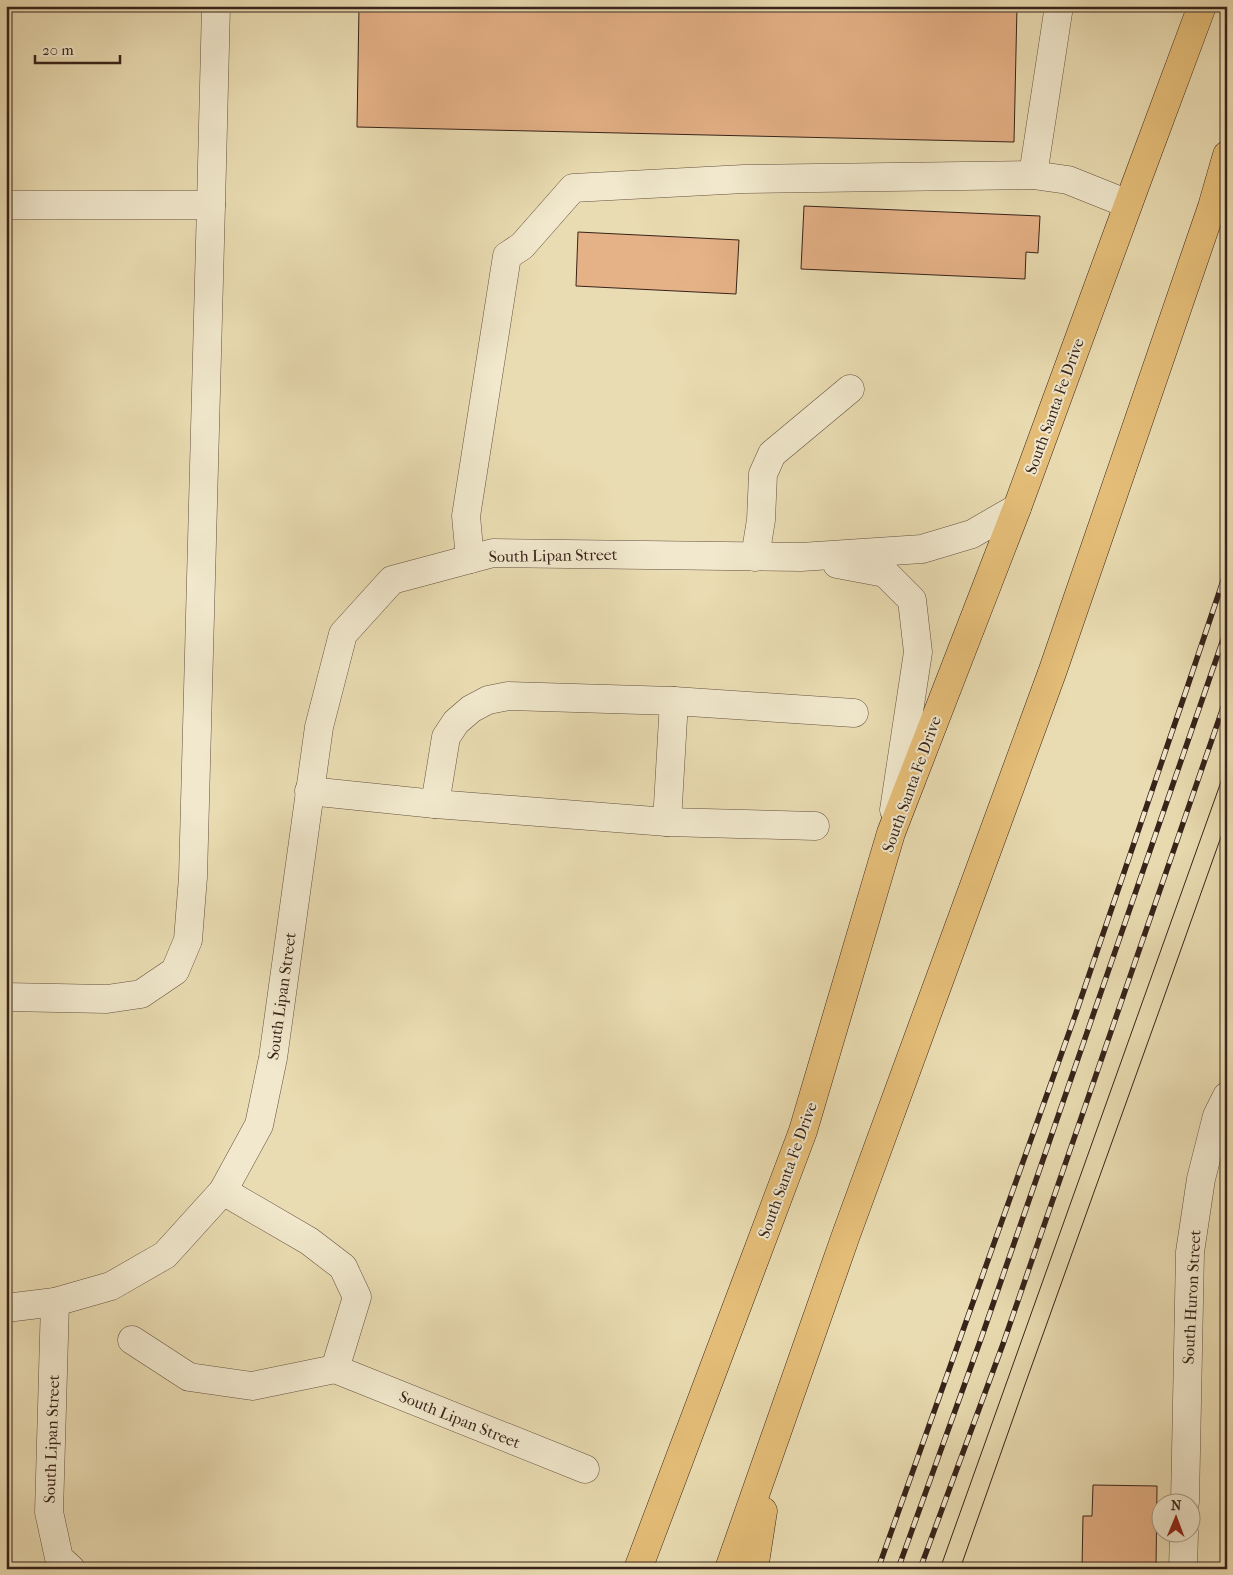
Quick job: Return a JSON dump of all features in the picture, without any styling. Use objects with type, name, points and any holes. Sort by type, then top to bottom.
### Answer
[{"type":"highway","name":"South Santa Fe Drive","points":[[638,1569],[803,1131],[891,833],[1017,508],[1202,6]]},
{"type":"highway","points":[[729,1569],[846,1235],[1053,670],[1212,207],[1227,155]]},
{"type":"highway","points":[[754,1569],[774,1440]]},
{"type":"street","points":[[6,997],[107,999],[141,994],[175,971],[188,940],[194,877],[216,6]]},
{"type":"street","points":[[1033,174],[1059,6]]},
{"type":"street","points":[[470,559],[466,516],[507,256],[522,246],[572,188],[744,179],[1033,174],[1068,180],[1128,204]]},
{"type":"street","points":[[6,205],[211,205]]},
{"type":"street","points":[[755,556],[761,520],[764,474],[772,454],[850,389]]},
{"type":"street","name":"South Lipan Street","points":[[6,1308],[55,1302],[111,1286],[165,1255],[223,1191],[259,1125],[273,1058],[319,727],[343,634],[392,580],[493,553],[801,557],[922,549],[972,534],[1017,508]]},
{"type":"street","name":"South Lipan Street","points":[[801,557],[885,574],[912,600],[918,652],[891,833]]},
{"type":"street","points":[[435,804],[446,738],[456,722],[471,709],[488,700],[508,696],[674,701],[854,713]]},
{"type":"street","points":[[667,822],[674,701]]},
{"type":"street","points":[[309,791],[435,804],[667,822],[815,826]]},
{"type":"street","name":"South Huron Street","points":[[1185,1492],[1190,1252],[1201,1179],[1217,1116],[1227,1096]]},
{"type":"street","points":[[132,1340],[189,1377],[252,1386],[335,1369],[357,1297],[343,1267],[308,1241],[223,1191]]},
{"type":"street","name":"South Lipan Street","points":[[55,1302],[49,1512],[59,1558],[71,1569]]},
{"type":"street","name":"South Lipan Street","points":[[335,1369],[584,1469]]},
{"type":"street","points":[[1184,1542],[1184,1569]]},
{"type":"building","points":[[359,6],[1017,6],[1014,142],[357,127]]},
{"type":"building","points":[[804,206],[1040,216],[1038,253],[1026,252],[1025,279],[801,269]]},
{"type":"building","points":[[578,232],[739,240],[736,294],[576,286]]},
{"type":"building","points":[[1093,1485],[1157,1486],[1157,1492],[1150,1492],[1150,1542],[1156,1542],[1156,1569],[1082,1569],[1083,1516],[1092,1516]]},
{"type":"tram line","points":[[940,1569],[1227,765]]},
{"type":"tram line","points":[[960,1569],[1227,820]]},
{"type":"railway","points":[[878,1569],[1076,1013],[1227,569]]},
{"type":"railway","points":[[898,1569],[982,1336],[1227,628]]},
{"type":"railway","points":[[920,1569],[1003,1344],[1227,696]]}]
